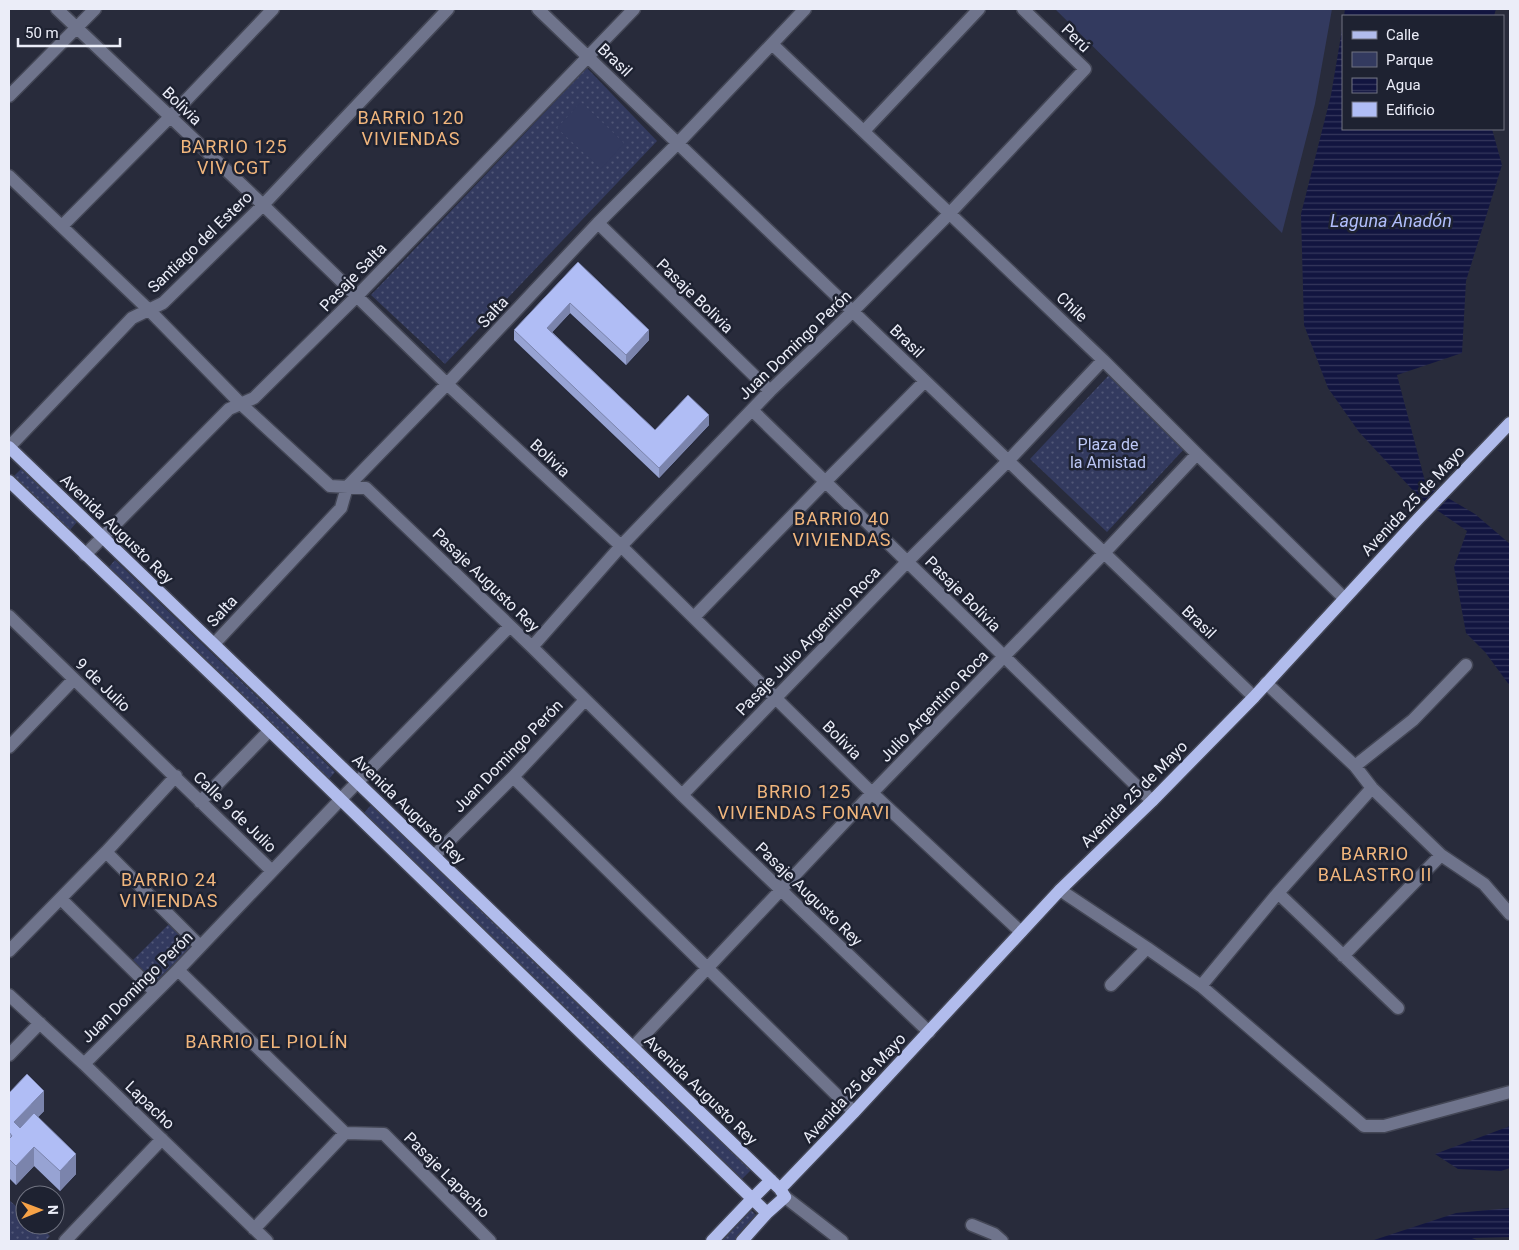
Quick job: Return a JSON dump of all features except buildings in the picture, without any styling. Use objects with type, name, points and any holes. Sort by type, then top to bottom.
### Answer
[{"type":"main road","name":"Avenida 25 de Mayo","points":[[742,1241],[767,1213],[779,1188],[854,1112],[1060,890],[1152,801],[1254,697],[1344,598],[1510,423]]},
{"type":"main road","name":"Avenida Augusto Rey","points":[[9,447],[779,1188]]},
{"type":"main road","points":[[9,481],[767,1213]]},
{"type":"main road","name":"Avenida 25 de Mayo","points":[[712,1241],[752,1199],[779,1188]]},
{"type":"street","name":"Bolivia","points":[[57,9],[447,384],[621,546],[872,793],[1021,932]]},
{"type":"street","points":[[9,96],[94,9]]},
{"type":"street","points":[[62,226],[273,9]]},
{"type":"street","name":"Santiago del Estero","points":[[9,447],[132,318],[162,303],[263,205],[448,9]]},
{"type":"street","name":"Brasil","points":[[538,9],[1254,697]]},
{"type":"street","name":"Pasaje Salta","points":[[85,555],[229,409],[254,398],[357,296],[634,9]]},
{"type":"street","name":"Salta","points":[[214,644],[341,508],[347,487],[805,9]]},
{"type":"street","points":[[864,131],[979,9]]},
{"type":"street","name":"Perú","points":[[1023,9],[1085,69]]},
{"type":"street","name":"Chile","points":[[772,44],[1104,360],[1344,598]]},
{"type":"street","name":"Juan Domingo Perón","points":[[532,647],[621,546],[770,391],[949,214],[1085,69]]},
{"type":"street","name":"Pasaje Augusto Rey","points":[[9,176],[149,310],[241,404],[330,486],[366,488],[929,1032]]},
{"type":"street","name":"Pasaje Bolivia","points":[[598,223],[770,391]]},
{"type":"street","name":"Pasaje Julio Argentino Roca","points":[[682,795],[1104,360]]},
{"type":"street","points":[[694,617],[925,380]]},
{"type":"street","name":"Pasaje Bolivia","points":[[752,410],[1152,801]]},
{"type":"street","name":"Julio Argentino Roca","points":[[633,1047],[872,793],[1197,454]]},
{"type":"street","name":"9 de Julio","points":[[9,616],[176,776]]},
{"type":"street","name":"Juan Domingo Perón","points":[[84,1064],[178,970],[510,626]]},
{"type":"street","points":[[1355,766],[1413,720],[1466,665]]},
{"type":"street","points":[[9,747],[74,679]]},
{"type":"street","points":[[1266,684],[1355,766],[1372,788],[1441,855],[1484,884],[1510,914]]},
{"type":"street","name":"Juan Domingo Perón","points":[[434,856],[513,777],[585,700]]},
{"type":"street","points":[[200,802],[269,731]]},
{"type":"street","points":[[9,951],[106,852],[176,776]]},
{"type":"street","name":"Calle 9 de Julio","points":[[176,776],[200,802],[272,871]]},
{"type":"street","points":[[513,777],[854,1112]]},
{"type":"street","points":[[1201,986],[1278,893],[1372,788]]},
{"type":"street","points":[[106,852],[200,946]]},
{"type":"street","points":[[1343,956],[1441,855]]},
{"type":"street","points":[[1060,890],[1148,948],[1201,986],[1364,1126],[1384,1126],[1510,1092]]},
{"type":"street","points":[[1278,893],[1398,1008]]},
{"type":"street","points":[[61,899],[155,992]]},
{"type":"street","points":[[1111,984],[1148,948]]},
{"type":"street","points":[[178,970],[345,1133],[254,1229]]},
{"type":"street","name":"Lapacho","points":[[9,995],[84,1064],[267,1241]]},
{"type":"street","points":[[9,1055],[40,1023]]},
{"type":"street","name":"Pasaje Lapacho","points":[[345,1133],[384,1134],[490,1241]]},
{"type":"street","points":[[65,1241],[162,1139]]},
{"type":"street","points":[[779,1188],[842,1241]]},
{"type":"street","points":[[972,1225],[994,1234],[1002,1241]]},
{"type":"green space","points":[[1055,9],[1332,9],[1315,104],[1282,233]]},
{"type":"green space","points":[[587,68],[657,141],[445,364],[371,295]]},
{"type":"green space","points":[[581,102],[624,143],[601,169],[557,128]]},
{"type":"green space","name":"Plaza de la Amistad","points":[[1109,375],[1185,448],[1107,532],[1030,459]]},
{"type":"green space","points":[[21,469],[77,522],[70,530],[14,476]]},
{"type":"green space","points":[[115,560],[335,772],[329,779],[109,567]]},
{"type":"green space","points":[[371,805],[751,1170],[742,1179],[363,814]]},
{"type":"green space","points":[[169,924],[191,947],[155,982],[133,960]]},
{"type":"green space","points":[[9,1200],[15,1205],[15,1235],[50,1236],[45,1241],[9,1241]]},
{"type":"green space","points":[[751,1210],[758,1217],[734,1241],[720,1241]]},
{"type":"water","points":[[1345,9],[1496,9],[1494,15],[1344,15]]},
{"type":"water","name":"Laguna Anadón","points":[[1342,30],[1342,130],[1492,130],[1502,165],[1466,281],[1462,353],[1397,375],[1426,485],[1475,514],[1510,544],[1510,686],[1485,652],[1466,633],[1454,567],[1467,531],[1421,499],[1359,432],[1328,388],[1304,325],[1301,214],[1331,95]]},
{"type":"water","points":[[1510,1126],[1510,1168],[1501,1171],[1458,1169],[1435,1154]]},
{"type":"water","points":[[1510,1208],[1510,1237],[1472,1238],[1479,1241],[1371,1241],[1456,1213]]},
{"type":"district","name":"BARRIO 120 VIVIENDAS","points":[[411,127]]},
{"type":"district","name":"BARRIO 125 VIV CGT","points":[[234,156]]},
{"type":"district","name":"BARRIO 40 VIVIENDAS","points":[[842,528]]},
{"type":"district","name":"BRRIO 125 VIVIENDAS FONAVI","points":[[804,801]]},
{"type":"district","name":"BARRIO BALASTRO II","points":[[1375,863]]},
{"type":"district","name":"BARRIO 24 VIVIENDAS","points":[[169,890]]},
{"type":"district","name":"BARRIO EL PIOLÍN","points":[[267,1041]]}]
